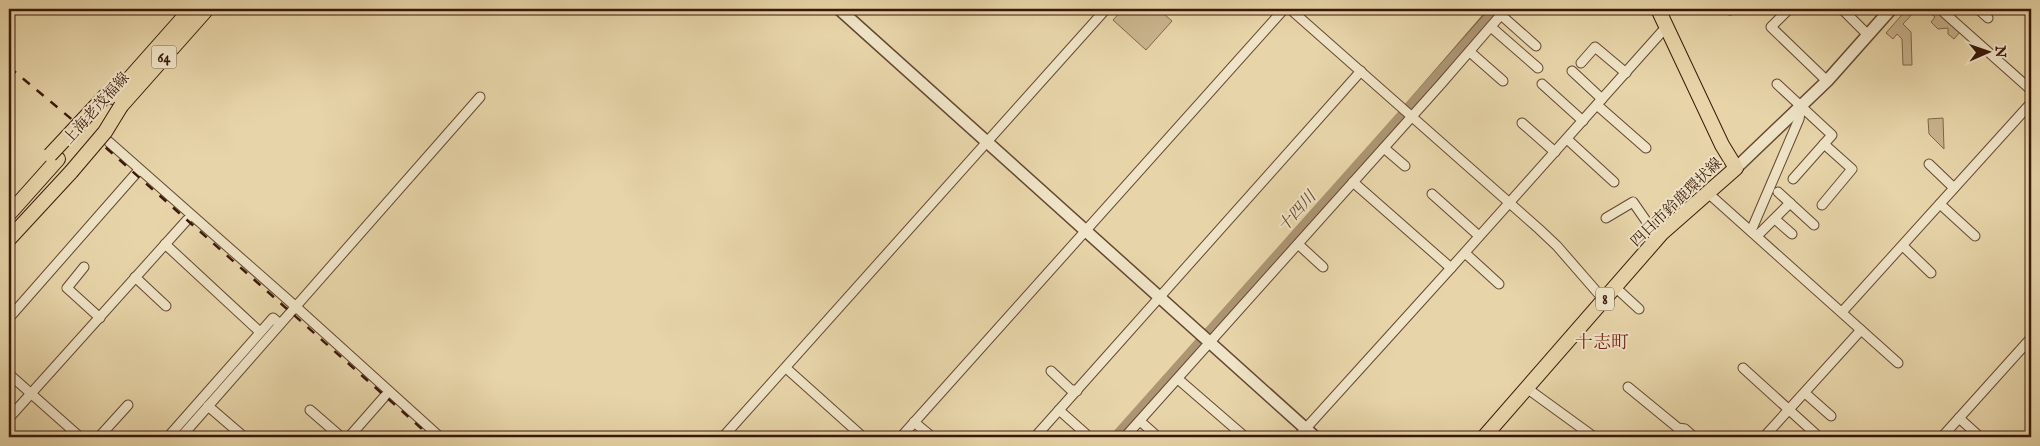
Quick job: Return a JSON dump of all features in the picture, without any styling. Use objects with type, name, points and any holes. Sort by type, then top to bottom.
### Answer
[{"type":"main road","name":"上海老茂福線","points":[[9,228],[114,99],[191,9]]},
{"type":"main road","name":"上海老茂福線","points":[[114,99],[207,9]]},
{"type":"main road","name":"四日市鈴鹿環状線","points":[[1484,437],[1528,389],[1658,238],[1736,168],[1722,146],[1658,9]]},
{"type":"main road","name":"上海老茂福線","points":[[9,214],[61,163]]},
{"type":"main road","points":[[9,201],[61,163]]},
{"type":"main road","points":[[9,239],[61,163]]},
{"type":"street","points":[[839,9],[1209,342],[1302,433],[1316,437]]},
{"type":"street","points":[[723,437],[1106,9]]},
{"type":"street","points":[[901,437],[1284,9]]},
{"type":"street","points":[[1290,9],[1556,246],[1604,300]]},
{"type":"street","points":[[1789,9],[1771,27],[1827,82]]},
{"type":"street","points":[[1842,9],[1868,35]]},
{"type":"street","points":[[1736,168],[1827,82],[1891,9]]},
{"type":"street","points":[[1940,9],[2031,90]]},
{"type":"street","points":[[1978,9],[1988,18]]},
{"type":"street","points":[[1125,437],[1384,148],[1410,115],[1470,52],[1504,12],[1536,46]]},
{"type":"street","points":[[1302,433],[1626,74],[1667,26]]},
{"type":"street","points":[[1491,27],[1538,68]]},
{"type":"street","points":[[1580,63],[1595,47],[1626,74]]},
{"type":"street","points":[[1470,52],[1503,81]]},
{"type":"street","points":[[1036,437],[1361,71]]},
{"type":"street","points":[[1572,71],[1646,148]]},
{"type":"street","points":[[1542,84],[1583,121]]},
{"type":"street","points":[[1777,84],[1832,135],[1793,178]]},
{"type":"street","points":[[181,437],[278,322],[295,306],[480,97]]},
{"type":"street","points":[[1842,312],[2031,103]]},
{"type":"street","points":[[1754,233],[1800,119],[1801,107]]},
{"type":"street","points":[[1522,122],[1555,152]]},
{"type":"street","points":[[1567,139],[1614,182]]},
{"type":"street","points":[[109,142],[440,437]]},
{"type":"street","points":[[1822,204],[1852,169],[1824,144]]},
{"type":"street","points":[[1384,148],[1405,166]]},
{"type":"street","points":[[1929,164],[1954,188]]},
{"type":"street","points":[[9,318],[140,170]]},
{"type":"street","points":[[1353,182],[1452,268]]},
{"type":"street","points":[[1778,192],[1814,226]]},
{"type":"street","points":[[1708,193],[1898,363]]},
{"type":"street","points":[[1432,194],[1480,236]]},
{"type":"street","points":[[1606,218],[1633,202],[1658,238]]},
{"type":"street","points":[[1754,233],[1775,219],[1790,203]]},
{"type":"street","points":[[1940,204],[1975,236]]},
{"type":"street","points":[[1775,219],[1792,234]]},
{"type":"street","points":[[9,418],[187,220]]},
{"type":"street","points":[[164,244],[260,332]]},
{"type":"street","points":[[1298,244],[1323,267]]},
{"type":"street","points":[[1903,246],[1931,273]]},
{"type":"street","points":[[1465,253],[1499,284]]},
{"type":"street","points":[[84,268],[67,288],[100,318]]},
{"type":"street","points":[[135,277],[166,306]]},
{"type":"street","points":[[1616,288],[1639,309]]},
{"type":"street","points":[[168,437],[273,318],[278,322]]},
{"type":"street","points":[[1764,437],[1861,330]]},
{"type":"street","points":[[1942,437],[2031,338]]},
{"type":"street","points":[[786,368],[863,437]]},
{"type":"street","points":[[1743,368],[1819,437]]},
{"type":"street","points":[[1051,371],[1070,389],[1076,392]]},
{"type":"street","points":[[9,374],[80,437]]},
{"type":"street","points":[[1178,379],[1245,437]]},
{"type":"street","points":[[1628,387],[1678,428],[1685,429],[1694,437]]},
{"type":"street","points":[[1528,389],[1594,437]]},
{"type":"street","points":[[1805,393],[1831,416]]},
{"type":"street","points":[[349,437],[385,396]]},
{"type":"street","points":[[99,437],[128,405]]},
{"type":"street","points":[[208,406],[244,437]]},
{"type":"street","points":[[310,410],[341,437]]},
{"type":"street","points":[[1059,410],[1086,434]]},
{"type":"street","points":[[1959,418],[1980,437]]},
{"type":"street","points":[[1140,421],[1158,437]]},
{"type":"street","points":[[914,422],[932,437]]},
{"type":"shaded area","points":[[1123,9],[1158,9],[1172,21],[1146,50],[1113,20]]},
{"type":"shaded area","points":[[1907,9],[1917,9],[1903,24],[1911,32],[1912,65],[1903,65],[1902,39],[1897,34],[1893,39],[1886,33]]},
{"type":"shaded area","points":[[1925,9],[1934,9],[1960,32],[1954,39],[1948,34],[1948,28],[1938,29],[1931,22],[1935,17]]},
{"type":"shaded area","points":[[1943,118],[1944,149],[1929,134],[1928,119]]},
{"type":"waterway","points":[[1405,106],[1489,9]]},
{"type":"waterway","name":"十四川","points":[[1118,437],[1499,9]]},
{"type":"waterway","points":[[279,319],[290,307]]},
{"type":"waterway","points":[[174,437],[275,323]]},
{"type":"railway","points":[[9,67],[105,147],[431,437]]},
{"type":"district","name":"十志町","points":[[1602,342]]}]
